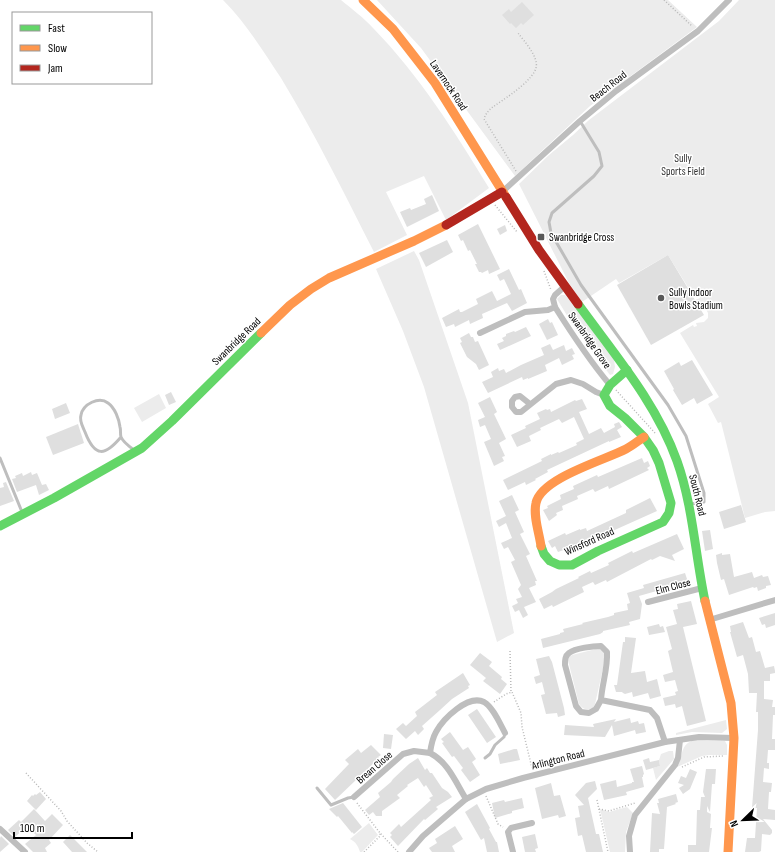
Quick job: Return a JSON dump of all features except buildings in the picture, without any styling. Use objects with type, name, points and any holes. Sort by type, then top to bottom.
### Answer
[{"type":"street","name":"Lavernock Road","points":[[363,0],[394,29],[435,83],[502,192]]},
{"type":"street","name":"Beach Road","points":[[502,192],[580,121],[616,91],[698,32],[729,0]]},
{"type":"street","name":"Swanbridge Road","points":[[0,526],[142,448],[172,421],[290,304],[311,289],[329,278],[414,241],[446,225],[491,200],[502,192]]},
{"type":"street","name":"South Road","points":[[502,192],[564,287],[627,370],[653,410],[666,434],[677,461],[689,505],[708,620],[718,650],[731,703],[734,738],[728,852]]},
{"type":"street","points":[[555,294],[564,287]]},
{"type":"street","name":"Swanbridge Grove","points":[[555,294],[553,299],[555,307],[574,338],[610,385]]},
{"type":"street","name":"Swanbridge Grove","points":[[480,333],[525,312],[548,310],[555,307]]},
{"type":"street","points":[[530,404],[556,384],[570,380],[583,384],[604,395],[610,385],[627,370]]},
{"type":"street","name":"Winsford Road","points":[[604,395],[610,406],[625,418],[644,437],[653,450],[659,463],[671,503],[669,513],[662,522],[572,565],[559,565],[550,561],[544,554],[541,546],[535,511],[539,494],[547,487],[568,474],[595,461],[627,449],[644,437]]},
{"type":"street","name":"Elm Close","points":[[648,602],[702,588]]},
{"type":"street","points":[[708,620],[775,600]]},
{"type":"street","points":[[592,646],[601,646],[607,652],[608,662],[601,690],[601,700],[596,709],[588,713],[581,712],[576,706],[565,665],[565,658],[569,652],[592,646]]},
{"type":"street","points":[[466,799],[444,763],[438,757],[430,753],[431,744],[436,732],[453,712],[462,705],[476,700],[484,702],[489,706],[505,733]]},
{"type":"street","points":[[601,700],[650,710],[657,718],[665,742]]},
{"type":"street","name":"Arlington Road","points":[[410,852],[423,836],[466,799],[505,783],[665,742],[699,737],[734,738]]},
{"type":"street","points":[[630,852],[629,836],[635,815],[675,765],[678,758],[680,740]]},
{"type":"street","name":"Brean Close","points":[[354,797],[403,754],[414,751],[430,753]]},
{"type":"street","points":[[513,852],[508,832],[511,828],[532,823]]},
{"type":"street","points":[[0,829],[25,852]]},
{"type":"lane","points":[[580,121],[599,152],[602,166],[594,176],[552,213],[548,222],[551,233],[581,285],[660,392],[686,436],[704,493],[704,502],[689,505]]},
{"type":"lane","points":[[121,437],[108,450],[103,452],[98,451],[93,447],[88,441],[80,416],[87,405],[95,401],[102,400],[108,403],[118,418],[121,437],[135,452]]},
{"type":"lane","points":[[0,458],[23,514]]},
{"type":"lane","points":[[485,758],[490,754],[495,745],[504,737],[505,733]]},
{"type":"lane","points":[[317,788],[331,805],[354,797]]},
{"type":"path","points":[[664,0],[698,32]]},
{"type":"path","points":[[518,34],[530,49],[535,59],[536,68],[530,77],[514,92],[489,109],[484,119],[519,177]]},
{"type":"path","points":[[491,200],[520,235]]},
{"type":"path","points":[[543,270],[550,288],[555,294]]},
{"type":"path","points":[[510,651],[510,692],[512,692],[521,713],[522,727],[534,775]]},
{"type":"path","points":[[489,706],[510,692]]},
{"type":"path","points":[[681,767],[704,757],[713,755],[732,756]]},
{"type":"path","points":[[26,773],[60,810],[67,821],[87,843],[98,852]]},
{"type":"path","points":[[483,791],[498,824],[508,832]]},
{"type":"path","points":[[354,797],[367,817],[398,852]]},
{"type":"path","points":[[597,800],[608,852]]},
{"type":"path","points":[[599,808],[609,811],[638,802]]},
{"type":"path","points":[[364,852],[380,836],[380,833]]},
{"type":"green space","points":[[223,0],[341,0],[369,24],[406,65],[436,105],[489,188],[446,220],[424,176],[386,192],[407,235],[374,252],[294,99],[247,28]]},
{"type":"green space","points":[[377,0],[668,0],[697,27],[590,106],[515,176],[421,48]]},
{"type":"green space","name":"Sully Sports Field","points":[[739,0],[775,0],[775,511],[765,512],[745,518],[721,422],[718,423],[708,404],[719,397],[680,333],[693,325],[694,327],[697,326],[696,323],[704,322],[708,318],[708,313],[704,305],[699,307],[695,300],[700,298],[699,295],[694,297],[668,255],[619,283],[616,279],[582,302],[569,283],[519,184],[589,120],[719,21]]},
{"type":"green space","points":[[414,251],[419,260],[468,403],[514,633],[497,642],[424,387],[403,331],[376,269]]},
{"type":"green space","points":[[561,295],[565,295],[568,298],[614,360],[615,367],[613,374],[610,375],[571,322],[557,299]]},
{"type":"green space","points":[[159,394],[166,408],[142,422],[134,408]]},
{"type":"green space","points":[[600,649],[605,653],[605,660],[594,707],[586,709],[582,708],[579,704],[568,660],[572,655]]},
{"type":"green space","points":[[726,720],[727,729],[722,733],[692,732],[676,735],[676,733]]},
{"type":"green space","points":[[694,740],[725,741],[727,745],[727,755],[702,756],[677,767],[684,748],[689,742]]},
{"type":"green space","points":[[673,751],[674,759],[656,780],[653,768],[660,766],[659,760],[661,754]]},
{"type":"green space","points":[[627,807],[633,813],[626,832],[625,852],[610,852],[600,809],[609,812]]},
{"type":"green space","points":[[369,823],[378,835],[362,852],[360,852],[354,841],[350,839]]},
{"type":"traffic: fast","points":[[578,304],[633,379],[658,419],[668,439],[677,461],[687,495],[705,601]]},
{"type":"traffic: fast","points":[[0,526],[54,498],[142,448],[172,421],[261,333]]},
{"type":"traffic: fast","points":[[541,546],[544,554],[550,561],[559,565],[572,565],[598,551],[663,522],[669,513],[671,503],[659,463],[653,450],[644,437],[625,418],[610,406],[604,395],[610,385],[627,370]]},
{"type":"traffic: slow","points":[[363,0],[393,29],[435,83],[506,197]]},
{"type":"traffic: slow","points":[[261,333],[290,305],[311,289],[329,278],[414,241],[446,225]]},
{"type":"traffic: slow","points":[[541,546],[535,513],[536,503],[540,494],[561,478],[626,449],[644,437]]},
{"type":"traffic: slow","points":[[705,601],[731,703],[734,738],[728,852]]},
{"type":"traffic: jam","points":[[446,225],[502,192]]},
{"type":"traffic: jam","points":[[506,197],[539,250],[578,304]]},
{"type":"place","name":"Swanbridge Cross","points":[[541,237]]},
{"type":"place","name":"Sully Indoor Bowls Stadium","points":[[661,298]]}]
